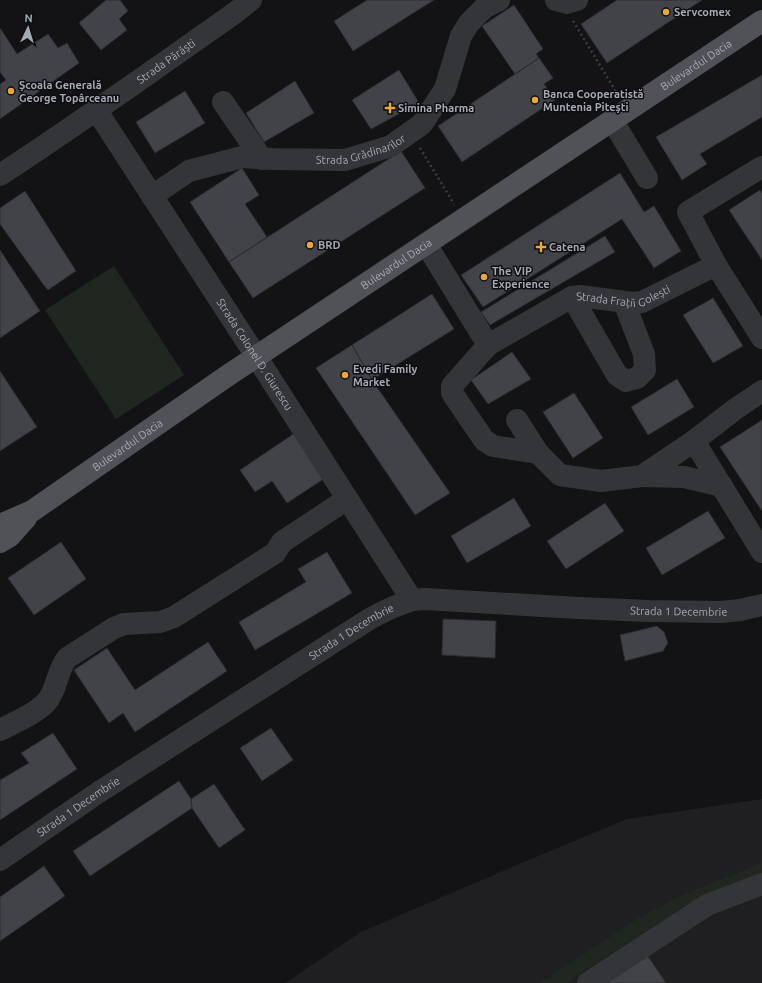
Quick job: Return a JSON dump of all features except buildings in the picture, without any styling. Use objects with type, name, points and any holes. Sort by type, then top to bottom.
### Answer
[{"type":"main road","name":"Bulevardul Dacia","points":[[0,525],[32,511],[256,356],[762,20]]},
{"type":"main road","name":"Bulevardul Dacia","points":[[0,542],[10,536],[32,511]]},
{"type":"street","name":"Strada Părăști","points":[[0,175],[96,110],[251,0]]},
{"type":"street","name":"Strada Grădinarilor","points":[[152,196],[189,171],[242,157],[262,159],[345,160],[391,146],[422,124],[445,89],[460,36],[469,23],[484,8],[499,0]]},
{"type":"street","points":[[223,102],[262,159]]},
{"type":"street","name":"Strada Colonel D. Giurescu","points":[[96,110],[412,600]]},
{"type":"street","points":[[620,115],[647,178]]},
{"type":"street","points":[[762,167],[688,212],[716,265],[762,338]]},
{"type":"street","points":[[426,244],[488,345]]},
{"type":"street","name":"Strada Frații Golești","points":[[538,453],[493,446],[484,440],[452,393],[452,386],[488,345],[572,297],[580,296],[633,303],[642,302],[716,265]]},
{"type":"street","points":[[572,297],[617,375],[626,380],[637,378],[645,370],[644,354],[624,302]]},
{"type":"street","points":[[642,476],[694,441],[734,410],[762,391]]},
{"type":"street","points":[[517,420],[538,453],[560,475],[600,480],[642,476],[684,477],[722,486]]},
{"type":"street","points":[[694,441],[762,552]]},
{"type":"street","points":[[0,730],[38,710],[46,703],[52,695],[62,664],[67,658],[114,628],[124,624],[160,622],[174,617],[275,552],[282,542],[352,506]]},
{"type":"street","name":"Strada 1 Decembrie","points":[[0,860],[99,792],[371,618],[412,600],[425,599],[648,611],[721,612],[740,610],[762,605]]},
{"type":"street","points":[[588,983],[707,905],[762,884]]},
{"type":"path","points":[[565,1],[620,115]]},
{"type":"path","points":[[410,133],[463,219]]},
{"type":"shaded area","points":[[114,266],[184,375],[116,419],[45,310]]},
{"type":"shaded area","points":[[762,799],[762,983],[285,983],[361,932],[627,819]]},
{"type":"shaded area","points":[[762,863],[762,877],[689,903],[566,983],[540,983],[637,919],[682,895]]},
{"type":"place","name":"Servcomex","points":[[666,12]]},
{"type":"place","name":"Școala Generală George Topârceanu","points":[[11,91]]},
{"type":"place","name":"Banca Cooperatistă Muntenia Pitești","points":[[535,100]]},
{"type":"place","name":"Simina Pharma","points":[[390,108]]},
{"type":"place","name":"BRD","points":[[310,245]]},
{"type":"place","name":"Catena","points":[[541,247]]},
{"type":"place","name":"The VIP Experience","points":[[484,277]]},
{"type":"place","name":"Evedi Family Market","points":[[345,375]]}]
